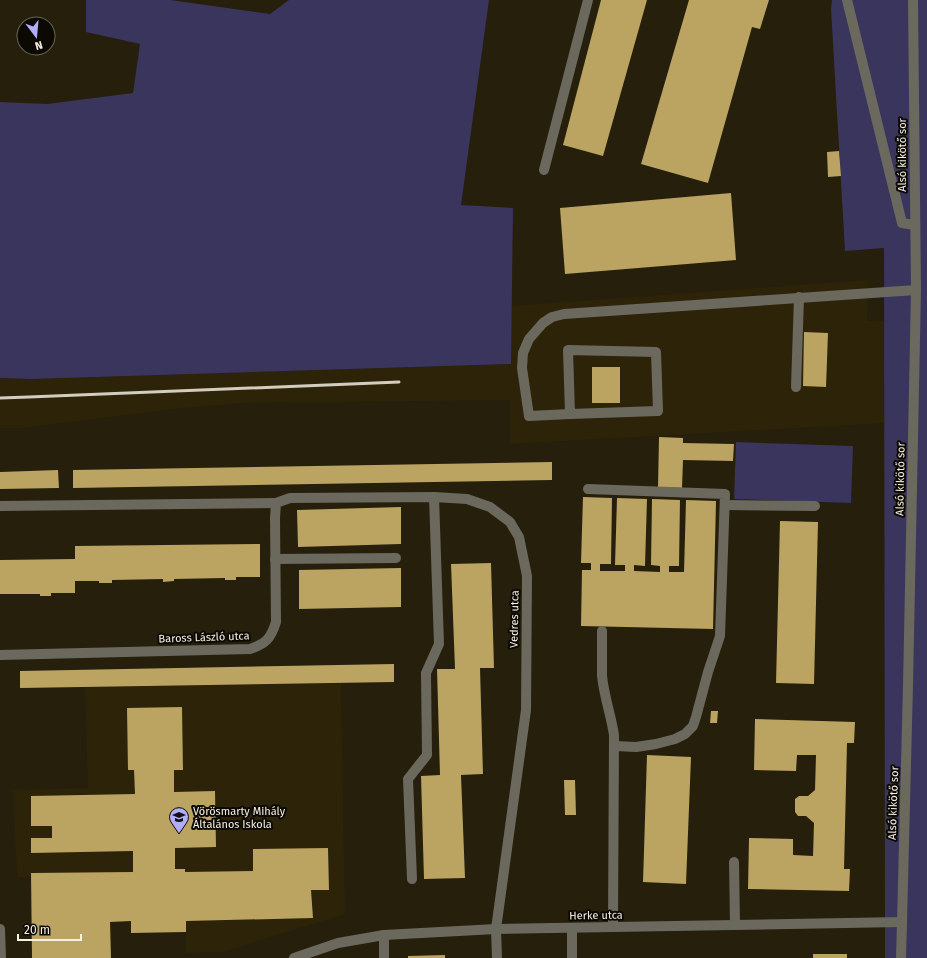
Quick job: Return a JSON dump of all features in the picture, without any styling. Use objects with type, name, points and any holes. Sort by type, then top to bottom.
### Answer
[{"type":"street","points":[[544,170],[588,0]]},
{"type":"street","points":[[847,0],[902,223],[915,225]]},
{"type":"street","name":"Alsó kikötő sor","points":[[902,958],[916,290],[913,0]]},
{"type":"street","points":[[570,414],[568,350],[656,352],[658,411],[529,416],[522,368],[523,353],[529,339],[536,330],[552,317],[564,314],[916,290]]},
{"type":"street","points":[[796,387],[799,297]]},
{"type":"street","points":[[588,489],[725,494],[720,636],[694,722],[685,734],[675,739],[636,747],[614,746]]},
{"type":"street","points":[[412,879],[408,779],[427,755],[426,673],[439,644],[434,497]]},
{"type":"street","name":"Vedres utca","points":[[0,506],[276,503],[290,498],[434,497],[467,500],[490,507],[510,522],[519,537],[527,576],[526,710],[496,929],[497,958]]},
{"type":"street","name":"Baross László utca","points":[[0,654],[250,649],[259,646],[267,640],[273,632],[276,622],[276,503]]},
{"type":"street","points":[[725,505],[815,506]]},
{"type":"street","points":[[275,559],[396,558]]},
{"type":"street","points":[[602,631],[602,676],[614,735],[613,927]]},
{"type":"street","points":[[734,862],[735,925]]},
{"type":"street","name":"Herke utca","points":[[294,958],[338,943],[384,935],[496,929],[902,922]]},
{"type":"street","points":[[572,928],[572,958]]},
{"type":"street","points":[[0,929],[1,958]]},
{"type":"street","points":[[384,935],[384,958]]},
{"type":"shaded area","points":[[86,0],[170,0],[270,14],[289,0],[489,0],[461,205],[513,208],[511,364],[31,379],[0,378],[0,102],[47,104],[133,93],[140,44],[86,32]]},
{"type":"shaded area","points":[[832,0],[927,0],[927,958],[885,958],[884,248],[845,251],[831,9]]},
{"type":"shaded area","points":[[868,280],[867,321],[890,321],[887,423],[510,444],[510,400],[240,403],[175,409],[23,428],[0,428],[0,378],[31,379],[510,364],[511,306]]},
{"type":"shaded area","points":[[736,442],[853,446],[851,503],[734,499]]},
{"type":"shaded area","name":"Vörösmarty Mihály Általános Iskola","points":[[341,683],[345,914],[223,952],[186,953],[186,932],[131,933],[130,921],[111,922],[111,958],[31,877],[17,877],[13,790],[88,788],[85,687]]},
{"type":"building","points":[[601,0],[647,0],[603,156],[563,145]]},
{"type":"building","points":[[689,0],[769,0],[760,29],[752,27],[708,183],[641,164]]},
{"type":"building","points":[[839,151],[841,176],[828,177],[827,152]]},
{"type":"building","points":[[731,193],[736,260],[565,274],[560,208]]},
{"type":"building","points":[[804,332],[828,333],[826,387],[803,386]]},
{"type":"building","points":[[592,367],[620,367],[620,403],[592,403]]},
{"type":"building","points":[[659,437],[683,438],[683,443],[734,444],[733,461],[683,460],[682,488],[658,487]]},
{"type":"building","points":[[552,462],[552,480],[73,488],[73,470]]},
{"type":"building","points":[[58,470],[59,488],[0,489],[0,472]]},
{"type":"building","points":[[583,497],[612,498],[611,564],[600,564],[600,571],[625,571],[625,565],[615,565],[617,498],[647,499],[645,566],[634,565],[634,571],[660,572],[660,566],[651,565],[652,499],[680,500],[679,566],[669,566],[669,572],[684,572],[686,500],[716,501],[713,629],[581,626],[582,570],[591,570],[591,563],[581,563]]},
{"type":"building","points":[[401,507],[401,544],[298,547],[297,510]]},
{"type":"building","points":[[780,521],[818,522],[814,684],[776,683]]},
{"type":"building","points":[[260,544],[260,577],[236,577],[236,580],[225,580],[225,578],[174,579],[174,581],[163,582],[163,579],[112,580],[112,583],[99,583],[99,581],[75,581],[75,593],[51,593],[51,596],[40,596],[40,594],[0,594],[0,560],[75,559],[75,546]]},
{"type":"building","points":[[491,563],[494,668],[480,668],[483,774],[461,775],[465,878],[424,879],[421,776],[440,775],[437,669],[455,669],[451,564]]},
{"type":"building","points":[[401,568],[401,607],[299,609],[299,570]]},
{"type":"building","points":[[394,664],[394,682],[20,688],[20,671]]},
{"type":"building","points":[[182,707],[183,770],[174,770],[174,792],[215,791],[216,847],[175,848],[175,869],[185,869],[185,872],[253,871],[253,849],[328,848],[329,890],[311,890],[313,918],[186,921],[186,932],[131,933],[131,921],[110,922],[111,958],[32,958],[31,873],[133,872],[133,851],[31,853],[31,838],[52,838],[52,826],[31,826],[31,796],[135,794],[134,770],[128,770],[127,708]]},
{"type":"building","points":[[711,711],[718,711],[717,723],[710,723]]},
{"type":"building","points":[[755,719],[855,722],[854,743],[847,743],[844,869],[850,869],[849,891],[748,889],[749,838],[793,839],[793,855],[813,856],[814,823],[806,816],[798,816],[795,812],[795,799],[799,796],[808,796],[815,790],[816,755],[797,755],[796,771],[754,770]]},
{"type":"building","points":[[647,755],[691,757],[686,884],[643,882]]},
{"type":"building","points":[[564,780],[575,780],[576,815],[565,815]]},
{"type":"building","points":[[813,954],[847,954],[847,958],[813,958]]},
{"type":"building","points":[[445,955],[445,958],[408,958],[408,956]]},
{"type":"railway","points":[[0,398],[399,382]]},
{"type":"place","name":"Vörösmarty Mihály Általános Iskola","points":[[179,834]]}]
